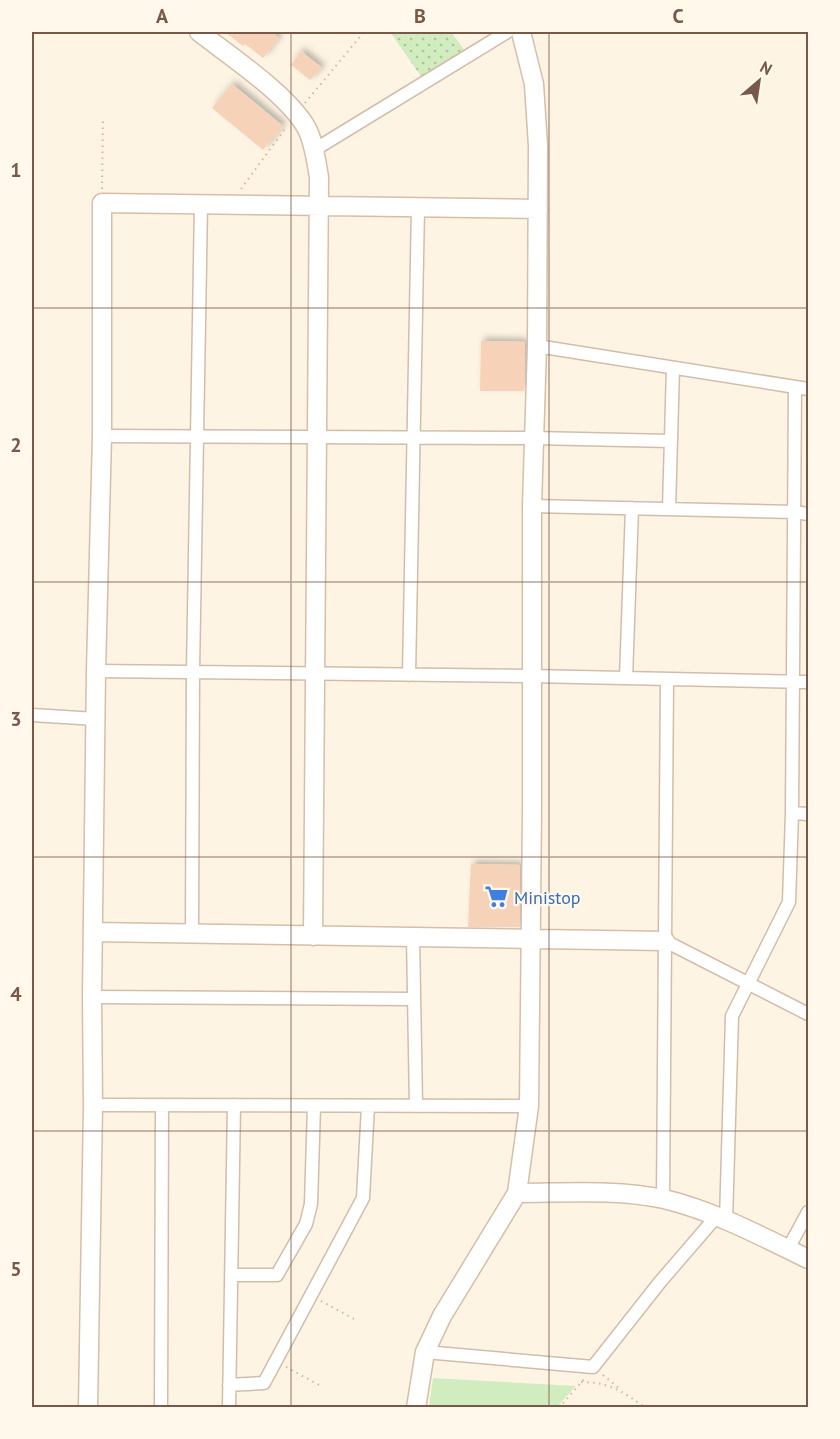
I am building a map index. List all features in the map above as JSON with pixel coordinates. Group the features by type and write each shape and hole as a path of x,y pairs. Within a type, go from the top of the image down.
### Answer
{"street":[{"path":"199,32 282,98 296,114 307,128 319,177 313,936"},
{"path":"314,150 507,32"},
{"path":"416,1407 425,1352 442,1316 517,1192 529,1106 532,506 537,346 538,146 534,84 521,32"},
{"path":"88,1407 96,671 102,436 102,203 538,209"},
{"path":"192,934 193,672 201,204"},
{"path":"409,675 418,207"},
{"path":"537,346 808,389"},
{"path":"669,509 673,368"},
{"path":"425,1352 593,1367 660,1282 721,1219 732,1016 789,902 792,813 795,388"},
{"path":"102,436 671,441"},
{"path":"532,506 808,514"},
{"path":"626,678 632,508"},
{"path":"96,671 808,682"},
{"path":"663,1199 668,679"},
{"path":"32,714 96,719"},
{"path":"792,813 808,814"},
{"path":"93,932 665,941 808,1014"},
{"path":"413,937 416,1106"},
{"path":"92,997 414,999"},
{"path":"93,1105 529,1106"},
{"path":"161,1407 162,1105"},
{"path":"229,1407 234,1105"},
{"path":"231,1275 277,1275 306,1224 311,1204 314,1106"},
{"path":"229,1385 264,1383 363,1198 368,1106"},
{"path":"517,1192 614,1193 663,1199 721,1219 808,1259"},
{"path":"788,1249 808,1212"}],"path":[{"path":"230,204 296,114 364,32"},
{"path":"102,203 103,117"},
{"path":"311,1295 354,1319"},
{"path":"276,1361 319,1385"},
{"path":"559,1407 593,1367 646,1407"},
{"path":"581,1382 600,1382 620,1389"}],"green space":[{"path":"390,32 451,32 468,55 425,82"},
{"path":"433,1378 576,1386 557,1407 429,1407"}],"building":[{"path":"225,32 272,32 279,38 263,58"},
{"path":"301,51 322,68 310,80 291,65"},
{"path":"232,84 283,126 263,150 212,108"},
{"path":"481,341 525,342 524,391 480,391"},
{"name":"Ministop","path":"471,864 520,865 520,927 468,927"}],"place":[{"name":"Ministop","path":"496,897"}]}
